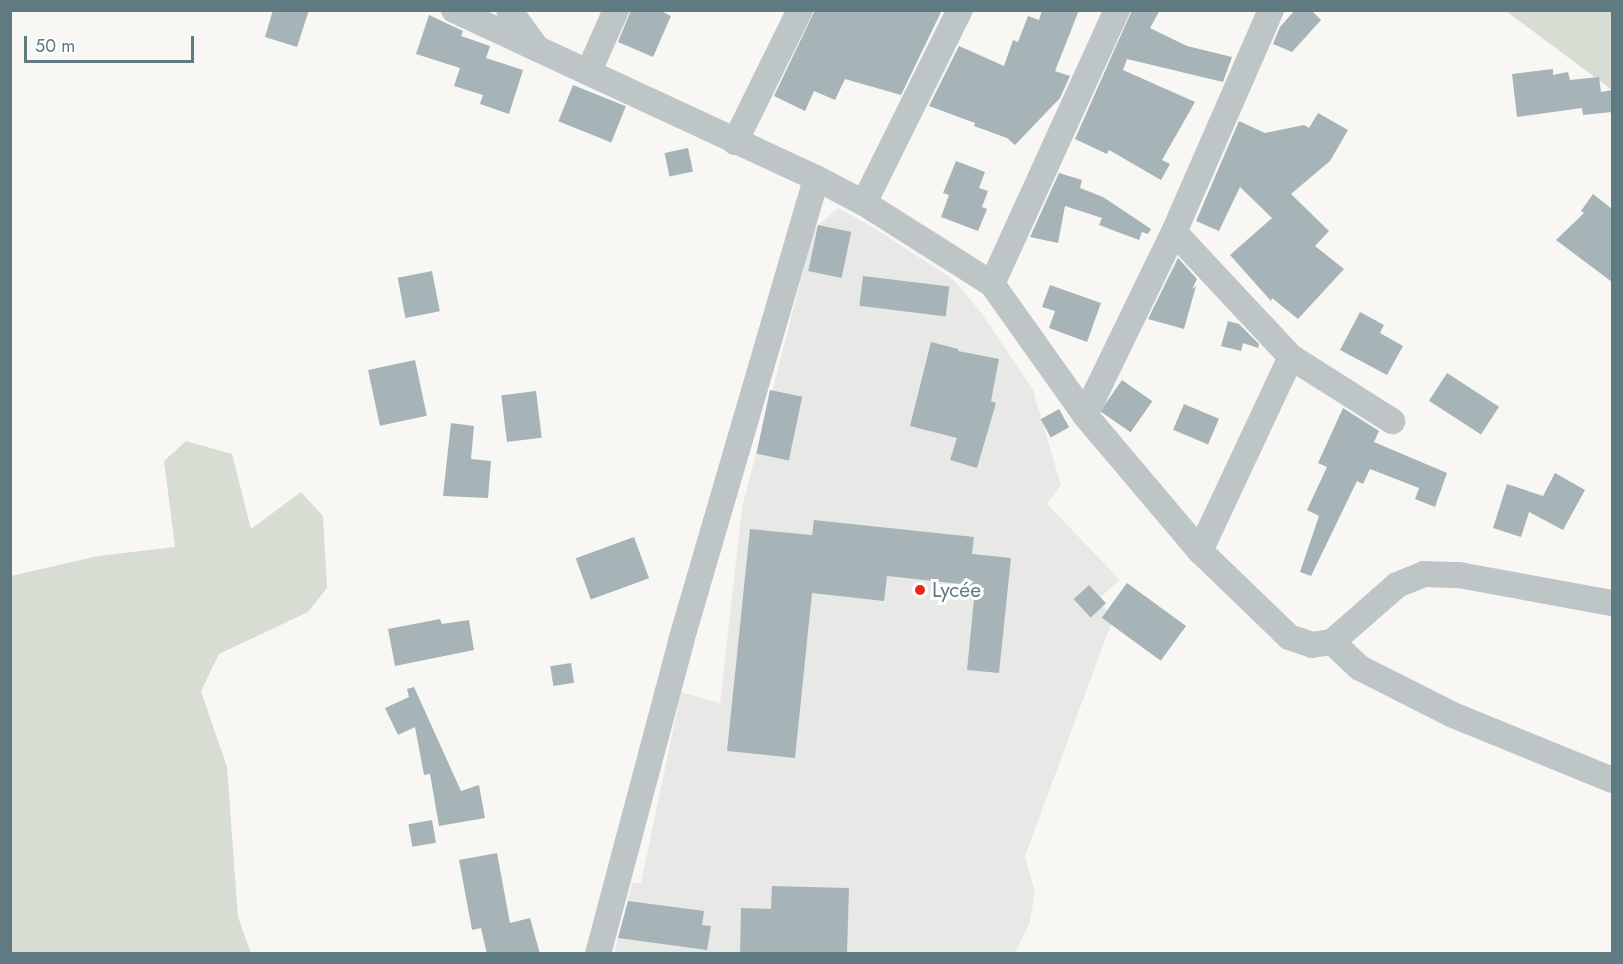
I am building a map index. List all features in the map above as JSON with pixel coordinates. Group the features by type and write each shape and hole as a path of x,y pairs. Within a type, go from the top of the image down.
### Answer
{"street":[{"path":"454,10 816,178 864,203 992,284 1085,415 1200,551 1289,637 1312,645 1332,642 1397,585 1424,574 1459,575 1612,603"},
{"path":"509,10 535,46"},
{"path":"589,71 616,10"},
{"path":"735,142 800,10"},
{"path":"864,203 960,10"},
{"path":"992,284 1116,10"},
{"path":"1085,415 1174,232 1271,10"},
{"path":"598,954 684,629 816,178"},
{"path":"1174,232 1291,357 1392,421"},
{"path":"1200,551 1291,357"},
{"path":"1332,642 1360,668 1453,715 1612,780"}],"shaded area":[{"path":"1506,11 1612,11 1612,90"},
{"name":"Lycée","path":"838,208 874,228 954,280 982,314 1033,390 1061,485 1047,504 1120,580 1096,601 1114,616 1025,856 1035,892 1030,922 1015,953 614,954 632,883 641,883 681,692 720,703 742,508 814,229"},
{"path":"186,441 232,454 251,529 301,492 323,516 327,588 308,612 219,654 201,691 227,767 238,917 251,953 11,953 11,576 98,556 175,547 164,461"}],"building":[{"path":"273,10 309,10 297,47 265,37"},
{"path":"631,10 659,10 671,16 653,57 618,42"},
{"path":"815,10 942,10 901,95 845,79 835,100 814,91 805,111 774,96"},
{"path":"1042,10 1079,10 1055,71 1070,76 1060,98 1015,145 1007,138 974,126 975,123 929,106 959,46 1004,66 1013,40 1018,42 1028,16 1039,20"},
{"path":"1132,10 1160,10 1150,28 1187,46 1232,57 1223,82 1127,59 1123,70 1195,102 1162,160 1170,164 1161,180 1109,150 1107,154 1075,139"},
{"path":"1295,10 1311,10 1321,20 1292,52 1273,44 1280,27"},
{"path":"429,15 463,31 461,36 490,46 486,58 523,70 509,114 480,104 483,95 454,86 460,68 416,54"},
{"path":"1553,69 1553,75 1568,72 1570,80 1599,77 1601,92 1612,90 1612,112 1583,115 1582,108 1517,117 1512,74"},
{"path":"573,85 626,106 611,143 558,121"},
{"path":"1318,113 1348,130 1330,161 1291,194 1329,231 1315,246 1344,269 1298,319 1272,298 1271,301 1230,255 1272,218 1240,187 1219,231 1196,221 1239,121 1265,133 1304,125 1309,128"},
{"path":"688,148 693,171 670,176 665,153"},
{"path":"956,161 985,172 979,188 988,191 982,207 987,209 978,231 941,217 949,195 943,193"},
{"path":"1059,173 1082,180 1080,188 1103,197 1151,229 1148,234 1142,232 1139,240 1099,225 1102,218 1065,206 1058,243 1030,237"},
{"path":"1593,194 1612,209 1612,282 1556,240 1584,213 1581,211"},
{"path":"818,225 851,232 841,278 808,271"},
{"path":"1178,258 1197,279 1192,289 1196,286 1184,329 1148,319"},
{"path":"432,271 440,311 405,318 398,278"},
{"path":"863,276 949,287 946,316 859,306"},
{"path":"1050,285 1101,303 1087,342 1049,328 1055,311 1042,307"},
{"path":"1360,312 1384,325 1380,333 1403,346 1387,375 1340,350"},
{"path":"1228,321 1239,324 1259,344 1258,348 1243,343 1241,351 1221,346"},
{"path":"931,342 958,349 958,351 999,359 991,401 996,403 977,468 950,460 957,438 910,426"},
{"path":"415,360 427,416 380,426 368,370"},
{"path":"1447,373 1499,407 1481,434 1429,401"},
{"path":"1122,380 1152,401 1131,432 1100,411"},
{"path":"770,390 802,397 789,460 756,454"},
{"path":"536,391 542,438 507,442 501,395"},
{"path":"1184,404 1219,419 1208,445 1173,430"},
{"path":"1343,408 1379,431 1374,442 1447,473 1435,507 1415,499 1419,488 1370,469 1363,484 1357,481 1311,576 1300,572 1319,516 1307,510 1327,467 1318,463"},
{"path":"1059,409 1069,427 1051,438 1041,419"},
{"path":"451,423 474,426 471,459 491,461 488,498 443,496"},
{"path":"1555,473 1585,490 1563,530 1529,512 1521,537 1493,528 1507,484 1543,496"},
{"path":"814,520 974,537 972,554 1011,558 999,673 967,670 974,599 959,598 961,584 887,576 884,601 812,593 795,758 727,751 750,529 812,535"},
{"path":"634,537 649,578 591,600 576,558"},
{"path":"1127,583 1186,626 1161,661 1102,618"},
{"path":"1089,585 1106,603 1091,618 1074,599"},
{"path":"440,619 442,624 469,620 474,650 395,666 388,629"},
{"path":"571,663 574,683 553,686 550,666"},
{"path":"414,687 461,791 479,785 485,818 439,826 430,774 424,775 415,727 398,735 385,708 409,697 407,689"},
{"path":"432,820 436,843 412,847 408,824"},
{"path":"497,853 510,923 530,918 540,954 487,954 481,928 472,930 459,860"},
{"path":"772,886 849,888 847,954 740,954 741,908 771,909"},
{"path":"628,901 704,911 702,925 711,926 707,950 618,938"}],"place":[{"name":"Lycée","path":"920,590"}]}
